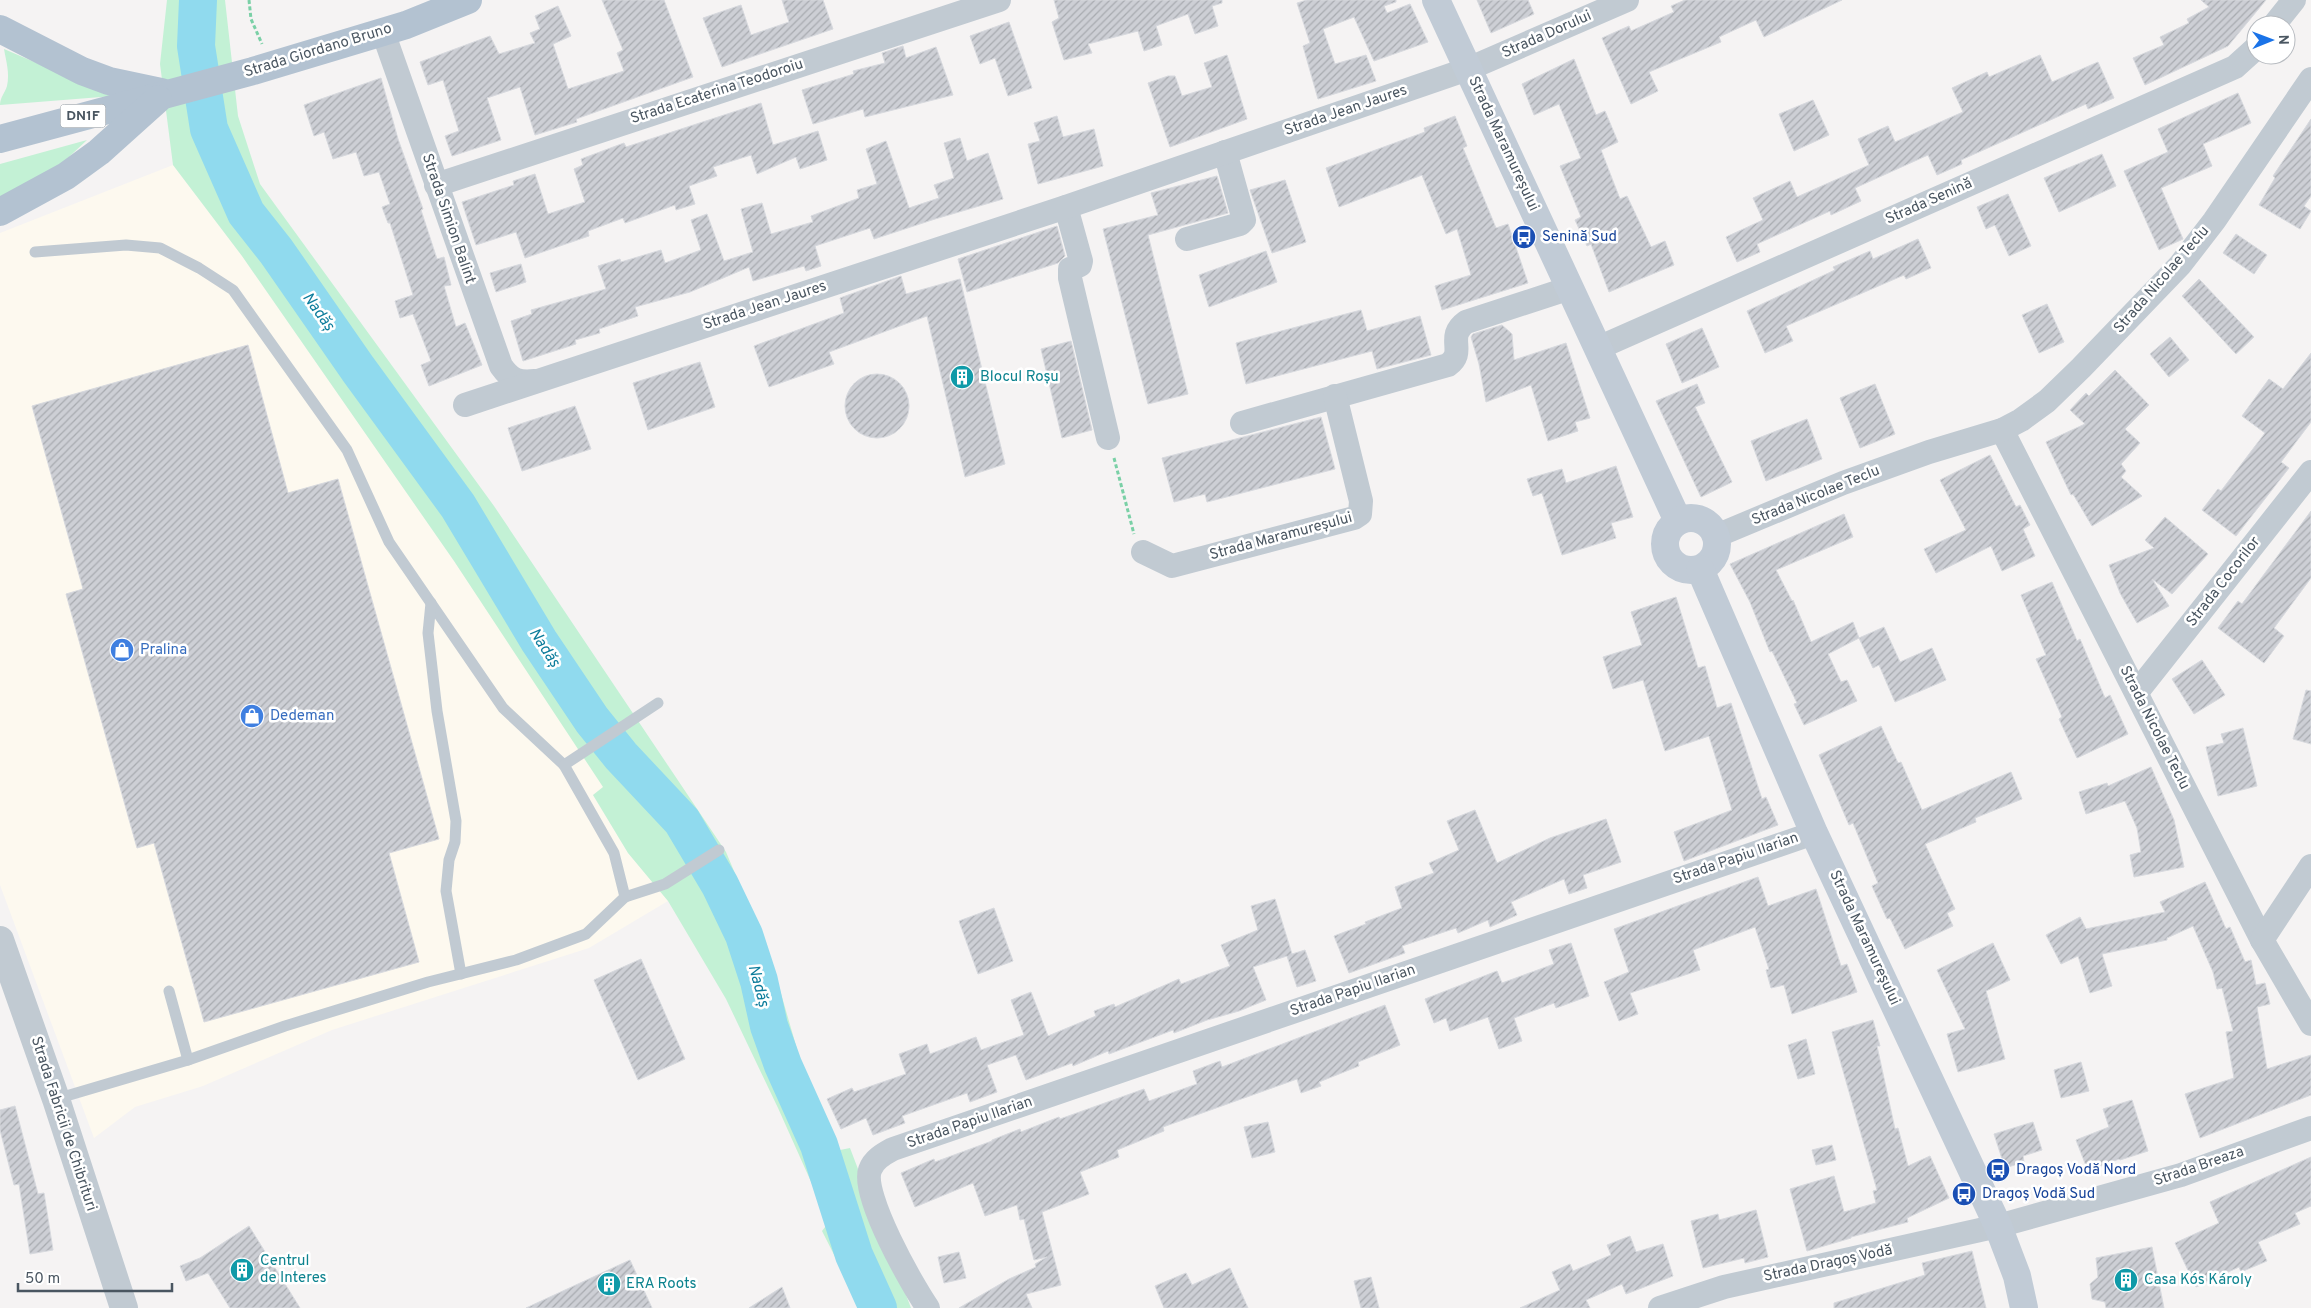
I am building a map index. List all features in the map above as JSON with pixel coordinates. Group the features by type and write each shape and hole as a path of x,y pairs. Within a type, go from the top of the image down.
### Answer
{"main road":[{"name":"Strada Giordano Bruno","path":"165,93 262,68 383,32 468,0"},
{"name":"Strada Maramureșului","path":"1436,0 1678,521"},
{"path":"0,29 82,71 109,81 165,93"},
{"path":"0,212 66,176 99,152 165,93"},
{"name":"DN1F","path":"0,139 165,93"},
{"path":"1695,518 1704,521 1710,526 1716,536 1717,551 1713,559 1700,569 1682,569 1675,565 1666,552 1666,534 1678,521 1695,518"},
{"name":"Strada Maramureșului","path":"1700,569 1814,833 1998,1226 2016,1276 2024,1308"}],"street":[{"name":"Strada Ecaterina Teodoroiu","path":"436,185 999,0"},
{"name":"Strada Dorului","path":"1468,69 1627,0"},
{"path":"2282,15 2294,0"},
{"name":"Strada Simion Balint","path":"383,32 501,366 509,378 521,382 535,381"},
{"name":"Strada Senină","path":"1598,348 2235,67 2246,57"},
{"name":"Strada Jean Jaures","path":"465,405 1066,208 1468,69"},
{"name":"Strada Nicolae Teclu","path":"1716,536 1843,483 1929,452 2002,430 2021,420 2047,401 2174,272 2214,221 2311,79"},
{"path":"1186,239 1240,224 1244,220 1225,152"},
{"path":"1066,208 1081,261 1080,264 1070,269 1070,278 1108,438"},
{"path":"1242,422 1448,365 1454,361 1457,354 1455,334 1458,327 1466,322 1570,288"},
{"name":"Strada Maramureșului","path":"1143,552 1172,566 1354,518 1360,514 1361,502 1335,396"},
{"name":"Strada Nicolae Teclu","path":"2002,430 2262,940 2311,1024"},
{"name":"Strada Cocorilor","path":"2137,692 2311,472"},
{"name":"Strada Papiu Ilarian","path":"928,1308 901,1265 869,1189 870,1170 879,1157 893,1150 1814,833"},
{"path":"2262,940 2311,866"},
{"name":"Strada Fabricii de Chibrituri","path":"0,940 56,1099 124,1308"},
{"name":"Strada Breaza","path":"1998,1226 2181,1175 2311,1128"},
{"name":"Strada Dragoș Vodă","path":"1660,1308 1724,1287 1998,1226"}],"lane":[{"path":"35,252 126,244 160,248 199,268 233,290 347,450 389,542 503,708 564,764 614,853 625,897"},
{"path":"431,603 428,632 429,642 437,711 456,821 455,842 449,860 446,891 461,974"},
{"path":"564,764 658,703"},
{"path":"56,1099 188,1060 286,1026 461,974 516,960 586,934 625,897 665,884 719,850"},
{"path":"169,991 188,1060"}],"path":[{"path":"249,0 262,68"},
{"path":"1108,438 1135,534 1143,552"}],"shaded area":[{"path":"173,165 242,256 454,561 604,787 593,795 628,853 668,901 589,948 332,1030 203,1086 135,1107 94,1138 0,885 0,233"}],"green space":[{"path":"167,0 225,0 238,116 260,184 494,506 726,852 771,959 808,1087 835,1151 850,1148 911,1308 861,1308 822,1231 829,1222 778,1108 726,999 668,901 628,853 593,795 603,787 454,561 242,256 173,165 160,64"},
{"path":"4,49 114,96 0,105 8,81"},
{"path":"87,140 52,173 0,197 0,164"}],"building":[{"path":"602,0 664,0 693,77 576,119 577,122 535,135 520,87 487,98 501,140 452,156 445,136 459,131 443,80 428,85 420,62 490,36 499,54 535,43 530,33 540,29 535,16 558,6 571,36 553,44 568,89 624,71 617,53 623,50"},
{"path":"782,0 823,0 833,29 722,67 703,18 741,5 751,35 789,22"},
{"path":"1054,0 1222,0 1222,3 1212,6 1218,26 1195,34 1188,14 1156,26 1162,45 1144,51 1138,31 1088,44 1092,53 1064,60 1052,22 1059,18"},
{"path":"1307,0 1396,0 1396,2 1384,6 1387,13 1410,4 1428,42 1374,61 1354,17 1323,29 1335,64 1366,55 1376,81 1318,99 1303,46 1310,43 1297,3"},
{"path":"1477,0 1528,0 1534,14 1491,33"},
{"path":"1685,0 1842,0 1764,37 1756,20 1719,37 1721,42 1649,72 1658,91 1631,104 1602,38 1629,26 1631,31 1674,12 1671,6"},
{"path":"2201,0 2266,0 2254,15 2246,15 2246,24 2228,46 2145,85 2133,58 2164,45 2160,37 2189,23 2187,19 2209,7"},
{"path":"1009,22 1032,88 1008,96 995,58 980,64 970,36"},
{"path":"903,46 906,58 936,47 953,95 865,117 863,109 813,124 802,90 854,74 853,71 885,63 882,53"},
{"path":"1227,55 1247,119 1170,147 1148,83 1168,76 1175,76 1182,96 1212,87 1204,63"},
{"path":"2040,55 2052,82 2098,62 2114,98 2088,109 2086,104 1961,160 1962,164 1937,175 1928,155 1855,188 1861,201 1831,215 1830,211 1757,244 1760,252 1737,262 1726,237 1763,220 1753,198 1790,181 1797,197 1869,165 1858,139 1888,126 1895,142 1963,112 1952,88 1987,72 1989,77"},
{"path":"1574,59 1596,115 1605,111 1618,142 1601,150 1620,199 1627,196 1651,247 1665,241 1674,265 1609,292 1591,244 1587,246 1575,220 1581,217 1560,166 1581,158 1559,104 1534,115 1522,84"},
{"path":"381,78 398,139 423,209 421,210 437,259 444,257 451,285 444,286 456,327 465,323 482,365 429,386 421,365 431,361 413,314 400,318 395,301 413,295 390,223 388,223 382,207 390,204 379,172 364,176 356,152 333,159 324,132 314,136 304,105"},
{"path":"2238,93 2251,123 2203,144 2212,166 2161,188 2183,239 2159,250 2124,171 2168,152 2158,129"},
{"path":"1813,100 1829,135 1794,151 1779,114"},
{"path":"761,103 773,145 818,131 827,160 800,169 796,157 757,174 751,155 713,167 717,176 689,186 695,204 676,210 675,205 625,223 623,218 588,231 589,236 525,258 516,232 476,245 462,202 514,185 513,181 535,174 548,214 585,202 574,169 583,165 581,159 624,143 626,147"},
{"path":"1057,116 1063,137 1094,129 1103,166 1038,184 1028,144 1040,141 1034,123"},
{"path":"1455,116 1467,146 1463,148 1496,228 1508,224 1528,283 1442,310 1435,286 1471,275 1457,229 1446,234 1422,175 1339,207 1326,168 1425,132 1424,128"},
{"path":"2311,119 2311,196 2304,206 2311,211 2300,229 2259,205 2275,178 2273,176"},
{"path":"960,138 967,161 988,153 1003,199 874,239 870,228 815,246 821,266 806,271 804,266 753,281 749,267 690,292 635,307 638,316 599,329 600,333 575,340 576,344 523,361 511,321 532,314 531,310 606,289 598,266 620,259 621,262 661,250 665,263 701,250 691,220 707,214 724,261 753,252 741,209 762,203 771,234 813,222 811,216 859,198 857,190 877,184 866,149 886,141 909,208 939,198 934,185 954,178 944,143"},
{"path":"2102,154 2116,186 2059,212 2044,178"},
{"path":"1217,176 1228,213 1148,235 1188,394 1148,404 1103,229 1158,215 1151,193"},
{"path":"1285,180 1306,242 1272,253 1250,190"},
{"path":"2008,194 2031,246 2009,256 1995,225 1986,229 1977,207"},
{"path":"1057,226 1065,256 1058,263 967,292 958,259"},
{"path":"2236,234 2267,255 2254,274 2223,253"},
{"path":"1918,239 1931,268 1906,279 1904,275 1786,326 1793,341 1765,353 1747,311 1835,270 1833,267 1870,251 1873,259"},
{"path":"1266,251 1277,282 1209,307 1199,275"},
{"path":"521,264 526,282 496,292 490,273"},
{"path":"901,276 906,294 960,279 1005,464 965,477 927,316 829,352 834,364 769,387 754,346 844,313 840,298"},
{"path":"2199,279 2254,337 2236,354 2182,296"},
{"path":"2047,304 2064,342 2039,353 2022,315"},
{"path":"1361,310 1367,331 1420,316 1431,355 1377,369 1372,351 1246,384 1236,343"},
{"path":"1502,325 1512,334 1514,360 1566,343 1590,418 1575,422 1578,431 1548,441 1531,385 1486,402 1479,364 1471,337 1473,334"},
{"path":"1702,328 1719,367 1682,383 1666,344"},
{"path":"2170,337 2189,360 2169,377 2150,354"},
{"path":"1071,341 1092,430 1062,438 1041,349"},
{"name":"Dedeman","path":"248,345 288,493 338,479 439,839 389,853 419,962 204,1022 154,843 137,848 66,594 83,589 32,406"},
{"path":"2311,353 2311,422 2281,462 2289,468 2236,536 2202,510 2218,489 2221,491 2265,433 2242,416 2269,379 2283,389"},
{"path":"700,362 715,407 648,430 633,383"},
{"path":"2115,370 2149,405 2125,429 2140,443 2121,464 2126,471 2121,477 2142,496 2092,526 2073,494 2071,495 2046,442 2085,424 2070,410 2086,393 2089,396"},
{"path":"877,374 895,380 903,388 909,406 903,424 895,432 877,438 859,432 851,424 845,406 851,388 859,380"},
{"path":"1697,384 1705,403 1695,407 1732,482 1701,497 1656,401"},
{"path":"1875,384 1895,434 1860,448 1840,398"},
{"path":"575,406 591,449 522,471 508,428"},
{"path":"1321,417 1335,469 1207,502 1205,494 1174,502 1162,458"},
{"path":"1807,419 1822,459 1766,481 1751,441"},
{"path":"1990,455 2016,507 2020,505 2030,525 2023,529 2035,556 2002,571 1991,546 1936,573 1924,549 1966,530 1940,480"},
{"path":"1616,466 1633,517 1611,523 1616,538 1562,555 1542,493 1533,496 1527,479 1562,469 1566,483"},
{"path":"2311,511 2311,578 2274,628 2284,636 2264,663 2218,628 2238,601 2242,604"},
{"path":"1844,514 1853,537 1776,570 1793,600 1811,642 1853,622 1859,638 1828,654 1841,682 1847,680 1857,701 1804,725 1794,704 1797,703 1772,651 1770,652 1750,602 1730,564"},
{"path":"2165,517 2208,554 2172,594 2152,579 2169,606 2137,623 2120,593 2109,565 2154,548 2145,540"},
{"path":"2052,582 2077,641 2080,639 2105,698 2110,695 2128,734 2077,758 2059,719 2062,717 2036,659 2046,655 2021,595"},
{"path":"1676,597 1698,668 1705,666 1717,708 1731,703 1762,799 1766,797 1778,825 1684,861 1674,832 1732,810 1709,736 1665,751 1643,680 1613,689 1603,657 1642,645 1631,612"},
{"path":"1884,627 1900,662 1932,648 1946,680 1895,702 1879,665 1873,668 1859,638"},
{"path":"2202,660 2225,695 2194,714 2172,679"},
{"path":"2306,690 2311,691 2311,744 2293,739"},
{"path":"1881,726 1898,763 1901,762 1922,810 2011,772 2022,799 1975,818 1976,822 1925,844 1955,909 1947,913 1953,926 1905,949 1890,918 1887,919 1872,886 1878,883 1853,823 1849,825 1819,755"},
{"path":"2243,728 2257,786 2218,796 2206,747 2224,743 2221,734"},
{"path":"2151,767 2174,820 2184,867 2134,877 2130,855 2141,852 2137,828 2125,801 2086,814 2079,792 2107,783 2108,786"},
{"path":"1475,810 1497,863 1550,838 1606,819 1621,862 1583,875 1587,888 1569,894 1564,879 1511,902 1517,915 1490,927 1488,920 1458,933 1456,928 1402,946 1405,953 1349,973 1334,936 1402,908 1395,887 1434,873 1429,863 1459,850 1447,821"},
{"path":"1758,877 1768,906 1816,889 1841,966 1847,964 1857,992 1792,1014 1784,985 1771,988 1766,970 1769,969 1755,927 1693,950 1700,970 1630,993 1638,1014 1619,1021 1604,982 1629,972 1614,929"},
{"path":"2205,882 2226,929 2230,927 2245,962 2251,960 2256,985 2265,983 2270,1004 2257,1007 2267,1069 2311,1055 2311,1095 2200,1138 2185,1094 2234,1078 2226,1032 2233,1031 2222,988 2217,989 2213,972 2193,926 2167,938 2167,940 2102,954 2112,986 2090,993 2078,956 2061,964 2046,935 2080,917 2086,929 2165,912 2160,902"},
{"path":"1275,899 1292,954 1305,950 1316,981 1297,987 1287,956 1253,967 1266,1000 1239,1011 1207,1020 1174,1033 1173,1030 1109,1054 1108,1051 1073,1066 1072,1063 1026,1080 1016,1055 987,1065 997,1092 970,1102 967,1093 902,1116 905,1123 873,1135 866,1118 841,1129 827,1099 852,1088 854,1092 906,1074 899,1054 927,1044 930,1054 976,1037 981,1050 1024,1035 1011,1000 1031,992 1048,1036 1096,1016 1094,1011 1114,1004 1115,1007 1179,979 1181,984 1230,966 1221,945 1258,930 1251,906"},
{"path":"994,908 1013,961 978,974 959,921"},
{"path":"1571,943 1589,996 1556,1008 1554,1003 1514,1018 1522,1041 1499,1049 1488,1017 1450,1031 1446,1018 1434,1023 1425,999 1497,971 1502,983 1554,964 1549,950"},
{"path":"1993,943 2010,980 1986,991 2005,1059 1958,1072 1947,1034 1965,1029 1937,970"},
{"path":"641,959 685,1059 638,1080 594,980"},
{"path":"1385,1005 1400,1045 1358,1062 1359,1066 1319,1082 1321,1086 1301,1093 1297,1079 1163,1127 1164,1131 1117,1150 1119,1157 1080,1172 1089,1194 1042,1212 1061,1285 1026,1294 1032,1308 959,1308 1009,1279 1036,1267 1035,1264 1047,1257 1034,1260 1024,1219 1020,1220 1017,1205 985,1216 973,1183 915,1207 901,1173 934,1159 935,1162 1020,1129 1021,1132 1059,1117 1060,1119 1144,1089 1149,1101 1197,1084 1193,1071 1220,1061 1222,1067"},
{"path":"1873,1020 1880,1046 1877,1046 1895,1129 1898,1128 1908,1166 1930,1156 1949,1198 1907,1218 1908,1222 1807,1251 1790,1189 1834,1176 1844,1212 1876,1203 1873,1191 1877,1190 1832,1032"},
{"path":"1806,1039 1815,1074 1798,1079 1788,1045"},
{"path":"2081,1062 2089,1091 2061,1098 2054,1070"},
{"path":"2132,1100 2148,1151 2119,1159 2088,1171 2076,1140 2109,1127 2103,1109"},
{"path":"15,1106 38,1194 44,1193 53,1250 30,1254 19,1184 14,1185 0,1130 0,1110"},
{"path":"1268,1122 1275,1152 1252,1158 1244,1127"},
{"path":"2033,1122 2042,1150 2023,1156 2024,1162 2005,1168 1994,1134"},
{"path":"1832,1145 1836,1160 1816,1165 1812,1150"},
{"path":"2311,1157 2311,1206 2295,1213 2300,1224 2258,1242 2267,1261 2241,1272 2239,1267 2196,1287 2175,1243 2219,1223 2210,1202"},
{"path":"1756,1210 1768,1257 1745,1263 1744,1258 1703,1268 1691,1221 1718,1214 1719,1220"},
{"name":"Centrul de Interes","path":"249,1226 300,1308 230,1308 208,1273 186,1281 180,1266 200,1258"},
{"path":"1630,1236 1636,1252 1663,1244 1673,1276 1626,1294 1622,1284 1586,1300 1590,1308 1520,1308 1560,1290 1552,1272 1570,1264 1573,1271 1611,1255 1607,1245"},
{"name":"Casa Kós Károly","path":"2152,1247 2164,1308 2106,1308 2105,1302 2092,1299 2090,1284 2098,1277 2096,1258"},
{"path":"1972,1251 1986,1308 1834,1308 1834,1303 1925,1275 1922,1263"},
{"path":"959,1252 966,1278 944,1283 938,1257"},
{"name":"ERA Roots","path":"630,1260 652,1308 526,1308"},
{"path":"1230,1268 1248,1308 1164,1308 1155,1286 1186,1273 1192,1285"},
{"path":"1371,1277 1379,1308 1361,1308 1354,1281"},
{"path":"782,1287 790,1308 749,1308"}],"waterway":[{"name":"Nadăș","path":"198,0 196,46 209,129 246,213 276,251 358,369 458,506 539,641 592,720 621,756 682,821 720,885 744,935 759,981 769,1026 783,1065 819,1145 854,1255 878,1308"}],"place":[{"name":"Senină Sud","path":"1524,237"},
{"name":"Blocul Roșu","path":"962,377"},
{"name":"Pralina","path":"122,650"},
{"name":"Dedeman","path":"252,716"},
{"name":"Dragoș Vodă Nord","path":"1998,1170"},
{"name":"Dragoș Vodă Sud","path":"1964,1194"},
{"name":"Centrul de Interes","path":"242,1270"},
{"name":"Casa Kós Károly","path":"2126,1280"},
{"name":"ERA Roots","path":"609,1284"}]}
